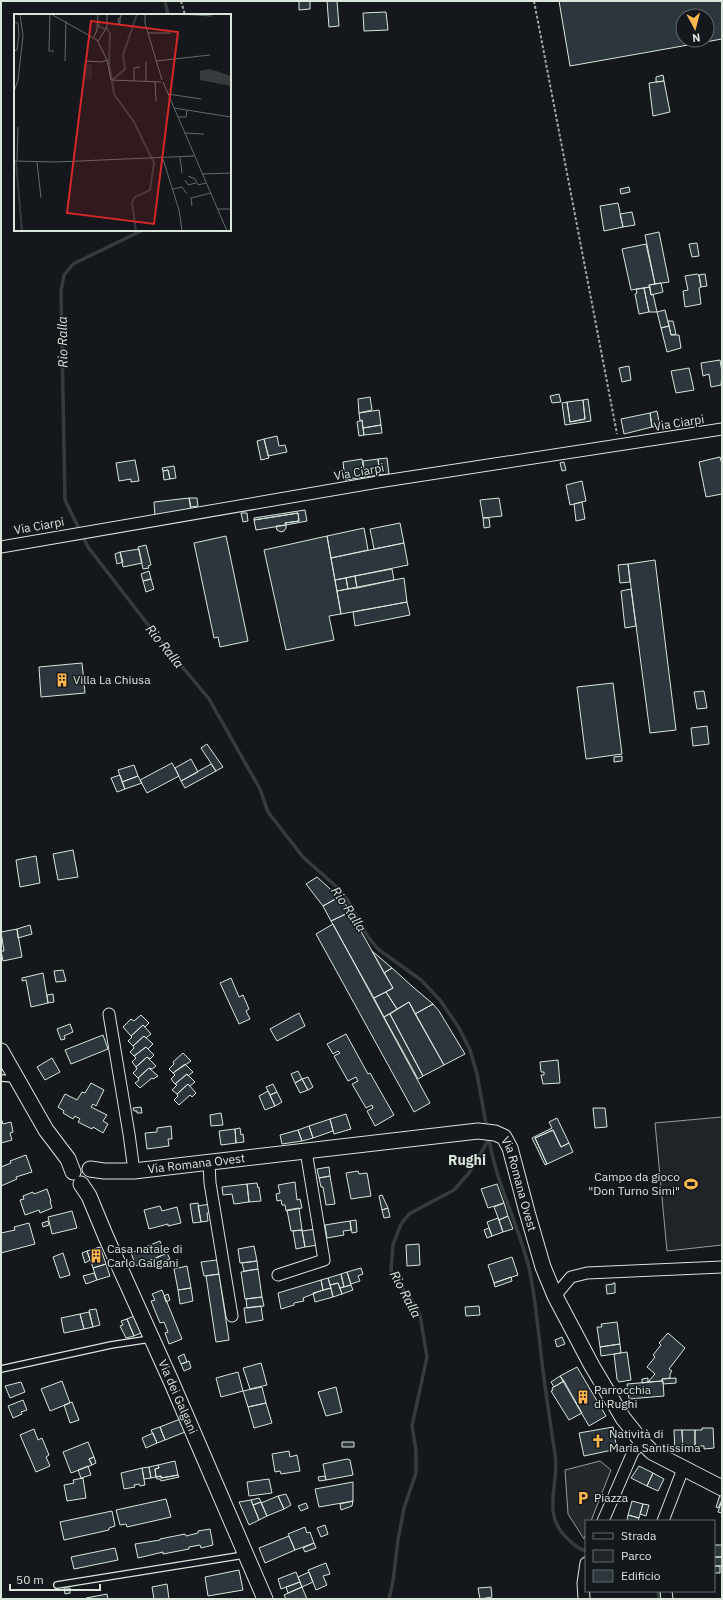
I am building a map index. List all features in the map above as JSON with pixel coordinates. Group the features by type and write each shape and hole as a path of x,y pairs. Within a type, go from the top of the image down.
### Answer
{"street":[{"name":"Via Ciarpi","path":"1,546 378,482 722,429"},
{"path":"109,1014 134,1171"},
{"path":"1,1051 46,1130 85,1175"},
{"name":"Via Romana Ovest","path":"85,1175 134,1171 478,1131 495,1133 504,1137 510,1148 541,1260 555,1296 592,1366 623,1418 652,1452 722,1488"},
{"path":"278,1275 324,1260 306,1151"},
{"path":"208,1162 210,1183 232,1316"},
{"name":"Via dei Galgani","path":"85,1175 106,1237 265,1599"},
{"path":"555,1296 571,1277 587,1274 722,1267"},
{"path":"603,1520 633,1452 642,1442"},
{"path":"664,1520 683,1468"},
{"path":"584,1599 585,1570"}],"lane":[{"path":"1,1078 17,1079"},
{"path":"1,1369 111,1345 152,1339"},
{"path":"57,1585 246,1554"}],"path":[{"path":"181,1 185,14"},
{"path":"534,1 620,445"}],"green space":[{"name":"Campo da gioco \"Don Turno Simi\"","path":"722,1117 722,1245 667,1251 655,1123"}],"shaded area":[{"name":"Piazza","path":"600,1461 611,1470 591,1520 585,1520 584,1539 568,1514 565,1470"}],"building":[{"path":"299,1 310,1 310,9 299,10"},
{"path":"327,1 337,1 339,26 329,27"},
{"path":"559,1 722,1 722,39 715,40 715,8 675,8 675,47 570,66"},
{"path":"386,12 388,30 364,31 363,13"},
{"path":"663,75 664,81 656,82 656,77"},
{"path":"664,81 670,112 653,116 649,83"},
{"path":"629,187 630,192 621,194 620,189"},
{"path":"618,203 623,227 604,231 600,206"},
{"path":"632,212 635,225 623,227 620,214"},
{"path":"659,232 669,282 655,284 645,235"},
{"path":"697,243 699,256 692,257 689,244"},
{"path":"646,244 655,284 649,285 650,287 631,290 622,249"},
{"path":"705,274 707,286 701,287 699,275"},
{"path":"699,275 701,287 699,288 701,304 685,307 683,291 688,290 685,276"},
{"path":"661,283 663,292 651,295 649,285"},
{"path":"650,287 657,312 649,312 644,288"},
{"path":"644,288 649,312 639,314 635,294 637,293 636,289"},
{"path":"665,310 669,326 661,328 657,312"},
{"path":"668,321 673,321 676,334 671,335"},
{"path":"669,326 671,335 679,335 681,348 667,352 661,328"},
{"path":"720,360 722,372 721,385 711,387 709,374 703,376 701,363"},
{"path":"629,366 631,380 622,382 619,368"},
{"path":"689,368 694,390 676,393 671,371"},
{"path":"559,394 561,402 552,403 550,396"},
{"path":"370,397 372,410 359,413 358,399"},
{"path":"588,399 591,421 565,425 562,403 567,402 570,422 585,419 583,400"},
{"path":"583,400 585,419 570,422 567,402"},
{"path":"379,410 381,425 363,428 359,413"},
{"path":"657,411 660,426 652,427 650,413"},
{"path":"650,413 652,427 624,434 621,419"},
{"path":"362,420 364,435 359,436 357,422"},
{"path":"381,425 382,433 364,435 363,428"},
{"path":"277,436 279,446 285,445 287,452 268,456 264,439"},
{"path":"264,439 269,458 261,460 257,441"},
{"path":"720,457 722,464 722,494 706,497 699,462"},
{"path":"387,458 389,474 380,475 378,459"},
{"path":"362,459 365,477 345,480 343,462"},
{"path":"378,459 380,475 365,477 363,461"},
{"path":"135,460 139,481 131,482 131,479 119,481 116,463"},
{"path":"564,462 566,470 562,471 560,463"},
{"path":"174,466 176,478 170,479 168,470 163,471 162,468"},
{"path":"168,470 170,479 164,480 163,471"},
{"path":"582,481 586,501 570,505 566,485"},
{"path":"189,498 191,511 155,516 154,502"},
{"path":"189,498 197,498 198,506 191,507"},
{"path":"499,498 502,516 483,518 480,500"},
{"path":"582,502 585,519 576,521 574,504"},
{"path":"305,510 307,521 286,525 285,523 299,521 298,513 254,520 254,518"},
{"path":"241,513 247,513 248,521 243,522"},
{"path":"298,513 299,521 285,523 286,525 256,530 254,520"},
{"path":"483,518 489,518 490,527 484,528"},
{"path":"400,523 404,543 374,549 370,529"},
{"path":"286,525 284,531 281,532 277,530 276,526"},
{"path":"364,528 368,550 331,558 327,536"},
{"path":"226,536 248,641 220,647 218,637 214,638 194,543"},
{"path":"327,536 341,614 329,616 334,640 286,650 264,550"},
{"path":"404,543 408,565 335,580 331,558"},
{"path":"146,545 151,565 148,566 149,568 143,569 138,547"},
{"path":"139,549 142,563 123,567 120,552"},
{"path":"120,552 123,562 117,564 115,554"},
{"path":"655,560 676,730 650,733 628,564"},
{"path":"628,564 630,582 620,583 618,565"},
{"path":"392,569 394,580 357,588 355,576"},
{"path":"149,571 151,579 143,581 141,574"},
{"path":"355,576 357,588 348,589 346,578"},
{"path":"346,578 348,589 337,591 335,580"},
{"path":"404,578 407,602 341,614 337,591"},
{"path":"151,579 154,589 146,592 143,581"},
{"path":"631,589 636,626 625,628 621,591"},
{"path":"407,602 410,615 355,626 353,612"},
{"name":"Villa La Chiusa","path":"82,663 85,693 41,697 39,667"},
{"path":"613,683 622,754 586,759 577,687"},
{"path":"704,691 707,708 697,709 694,692"},
{"path":"707,726 709,744 693,746 691,728"},
{"path":"207,744 223,767 216,771 201,748"},
{"path":"622,756 622,761 614,762 614,757"},
{"path":"191,759 198,772 181,781 175,768"},
{"path":"172,763 179,776 147,793 140,780"},
{"path":"211,764 216,771 185,788 181,781"},
{"path":"134,765 138,776 122,782 118,770"},
{"path":"120,775 125,789 117,792 111,778"},
{"path":"138,776 142,783 125,789 122,782"},
{"path":"73,850 78,877 58,880 53,854"},
{"path":"36,856 40,883 20,887 16,860"},
{"path":"317,877 339,897 323,906 306,884"},
{"path":"341,896 350,912 331,921 323,906"},
{"path":"350,912 393,988 374,998 331,921"},
{"path":"333,924 430,1103 414,1112 316,934"},
{"path":"30,925 32,934 18,938 17,929"},
{"path":"17,929 22,957 3,961 1,951 4,951 1,932"},
{"path":"372,951 392,968 384,973"},
{"path":"392,968 433,1004 415,1014 409,1002 397,1009 386,992 393,988 384,973"},
{"path":"63,970 66,981 56,982 54,971"},
{"path":"43,973 48,1003 31,1007 26,980 22,981 22,978"},
{"path":"231,978 239,997 243,995 249,1009 246,1011 250,1019 239,1024 220,983"},
{"path":"386,992 397,1009 384,1017 374,998"},
{"path":"53,994 54,1002 48,1003 47,995"},
{"path":"409,1002 444,1065 423,1076 390,1014"},
{"path":"433,1004 439,1011 465,1054 444,1065 415,1014"},
{"path":"299,1013 305,1026 277,1041 270,1029"},
{"path":"390,1014 423,1076 418,1079 384,1017"},
{"path":"141,1015 149,1023 145,1027 143,1025 131,1036 123,1027 131,1019 134,1021"},
{"path":"70,1024 73,1032 64,1036 65,1039 61,1040 57,1029"},
{"path":"143,1025 151,1034 146,1038 144,1036 133,1046 128,1041 132,1037 131,1036"},
{"path":"346,1034 368,1074 370,1073 394,1115 375,1126 367,1111 373,1108 372,1105 366,1108 352,1084 358,1081 356,1077 348,1081 334,1056 340,1053 338,1051 333,1054 327,1044"},
{"path":"103,1035 108,1049 71,1064 65,1050"},
{"path":"144,1036 153,1044 148,1049 146,1047 134,1056 130,1052 134,1048 133,1046"},
{"path":"146,1047 154,1055 150,1059 147,1057 136,1067 132,1062 136,1058 134,1056"},
{"path":"183,1053 191,1061 173,1073 169,1069 174,1064 173,1062"},
{"path":"147,1057 156,1066 152,1069 149,1068 138,1078 133,1073 137,1069 136,1067"},
{"path":"52,1058 60,1072 45,1080 37,1067"},
{"path":"558,1060 560,1083 543,1084 541,1075 544,1075 544,1072 541,1072 540,1062"},
{"path":"185,1064 193,1072 188,1076 187,1074 175,1084 171,1079 175,1075 173,1073"},
{"path":"149,1068 158,1076 153,1079 152,1078 140,1088 135,1083 139,1080 138,1078"},
{"path":"298,1071 302,1079 295,1083 291,1074"},
{"path":"187,1074 195,1082 190,1086 188,1084 177,1094 172,1090 177,1085 175,1084"},
{"path":"308,1077 313,1087 308,1090 302,1079"},
{"path":"302,1079 308,1090 300,1093 295,1083"},
{"path":"91,1083 104,1090 96,1106 93,1104 91,1107 107,1115 103,1121 108,1124 103,1133 93,1127 92,1129 78,1122 80,1119 75,1116 73,1119 63,1113 64,1111 58,1107 65,1094 77,1100 82,1092 85,1093"},
{"path":"188,1084 196,1093 192,1097 190,1095 179,1105 174,1100 178,1096 177,1094"},
{"path":"273,1084 277,1092 270,1095 266,1087"},
{"path":"268,1091 275,1106 265,1110 259,1096"},
{"path":"277,1092 282,1102 275,1106 270,1095"},
{"path":"141,1107 142,1113 137,1113 137,1111 134,1111 133,1108"},
{"path":"593,1108 605,1108 607,1127 595,1128"},
{"path":"221,1113 223,1125 211,1126 210,1115"},
{"path":"346,1114 351,1129 334,1134 330,1119"},
{"path":"1,1118 3,1124 11,1122 13,1132 10,1133 12,1140 1,1143"},
{"path":"557,1118 569,1143 561,1147 553,1130 535,1138 547,1164 545,1165 532,1138 552,1128 549,1122"},
{"path":"330,1119 333,1131 313,1138 309,1126"},
{"path":"171,1126 172,1139 168,1139 169,1146 147,1149 145,1133 157,1132 157,1128"},
{"path":"309,1126 313,1138 302,1141 298,1130"},
{"path":"240,1128 241,1135 243,1134 244,1142 236,1143 235,1129"},
{"path":"235,1129 236,1143 221,1145 219,1131"},
{"path":"298,1130 302,1141 282,1144 280,1135"},
{"path":"553,1130 561,1147 569,1143 573,1152 547,1164 535,1138"},
{"path":"26,1155 32,1172 16,1177 17,1179 1,1186 1,1167 11,1163 10,1161"},
{"path":"329,1167 330,1176 319,1178 317,1169"},
{"path":"358,1171 359,1174 367,1173 371,1196 351,1199 346,1173"},
{"path":"330,1176 335,1204 326,1205 323,1187 321,1187 319,1178"},
{"path":"295,1182 297,1200 300,1199 302,1208 286,1211 285,1205 282,1205 281,1200 277,1201 276,1194 280,1193 278,1185"},
{"path":"257,1183 261,1201 249,1202 247,1184"},
{"path":"247,1184 249,1202 234,1204 232,1194 223,1195 222,1187"},
{"path":"497,1184 504,1203 488,1208 481,1189"},
{"path":"47,1189 52,1208 40,1213 39,1210 25,1215 20,1200 24,1199 23,1196"},
{"path":"382,1195 388,1208 382,1210 379,1196"},
{"path":"198,1203 201,1222 193,1223 190,1204"},
{"path":"504,1203 508,1216 499,1220 494,1207"},
{"path":"210,1204 211,1213 207,1213 208,1221 201,1222 198,1206"},
{"path":"160,1206 162,1211 177,1207 181,1223 168,1226 168,1224 149,1229 144,1210"},
{"path":"299,1208 302,1230 291,1231 287,1210"},
{"path":"388,1208 390,1217 384,1218 382,1210"},
{"path":"72,1211 77,1228 52,1234 48,1217"},
{"path":"508,1216 513,1229 503,1232 499,1220"},
{"path":"498,1218 503,1232 492,1236 487,1222"},
{"path":"356,1220 357,1232 352,1233 350,1221"},
{"path":"48,1221 49,1225 43,1227 42,1223"},
{"path":"350,1221 351,1230 343,1231 344,1235 327,1238 325,1225"},
{"path":"29,1223 35,1244 1,1253 1,1233 15,1230 14,1227"},
{"path":"489,1228 492,1236 487,1238 484,1230"},
{"path":"316,1229 318,1245 305,1247 302,1231"},
{"path":"302,1230 305,1247 296,1249 293,1231"},
{"path":"160,1241 165,1254 136,1266 131,1253"},
{"path":"419,1244 420,1265 407,1266 406,1245"},
{"path":"254,1246 257,1261 240,1263 238,1249"},
{"name":"Casa natale di Carlo Galgani","path":"100,1247 106,1264 93,1268 87,1251"},
{"path":"87,1251 90,1260 85,1263 82,1253"},
{"path":"63,1253 70,1275 60,1278 53,1257"},
{"path":"167,1253 170,1259 156,1264 154,1259"},
{"path":"512,1257 518,1275 494,1283 488,1265"},
{"path":"217,1260 219,1274 204,1276 201,1262"},
{"path":"257,1261 258,1269 244,1271 242,1263"},
{"path":"106,1264 110,1276 97,1280 93,1268"},
{"path":"187,1266 191,1288 178,1290 174,1269"},
{"path":"361,1268 363,1274 358,1276 360,1281 351,1284 347,1272"},
{"path":"258,1269 262,1297 245,1299 241,1272"},
{"path":"347,1272 351,1285 344,1287 341,1274"},
{"path":"94,1273 97,1280 86,1284 83,1276"},
{"path":"219,1274 229,1340 216,1342 206,1276"},
{"path":"341,1274 344,1287 340,1288 338,1283 330,1285 328,1278"},
{"path":"511,1277 512,1281 495,1287 494,1283"},
{"path":"328,1278 331,1288 323,1290 321,1280"},
{"path":"321,1280 323,1290 303,1298 304,1301 294,1303 294,1305 281,1309 278,1293"},
{"path":"338,1283 342,1294 333,1297 330,1285"},
{"path":"615,1283 615,1293 607,1294 606,1285"},
{"path":"351,1285 353,1290 342,1294 340,1288"},
{"path":"191,1288 193,1301 180,1304 178,1290"},
{"path":"331,1288 333,1297 315,1302 313,1293"},
{"path":"162,1290 182,1339 169,1344 165,1333 168,1332 164,1322 160,1323 151,1301 155,1300 152,1294"},
{"path":"168,1294 170,1300 166,1302 164,1296"},
{"path":"262,1297 264,1306 247,1308 246,1299"},
{"path":"261,1306 263,1320 246,1323 244,1308"},
{"path":"479,1306 480,1315 466,1316 465,1307"},
{"path":"96,1309 100,1325 93,1327 89,1310"},
{"path":"89,1312 93,1327 84,1329 80,1314"},
{"path":"80,1314 84,1329 64,1333 61,1318"},
{"path":"134,1316 141,1333 134,1336 127,1319"},
{"path":"127,1319 134,1336 126,1338 120,1326 123,1325 121,1321"},
{"path":"617,1322 620,1344 600,1347 597,1327 602,1327 601,1324"},
{"path":"668,1333 685,1348 669,1369 672,1371 670,1378 662,1379 662,1381 648,1382 655,1374 647,1367 655,1357 653,1355 661,1345 659,1343"},
{"path":"562,1337 565,1344 557,1347 555,1340"},
{"path":"620,1344 621,1353 601,1356 600,1347"},
{"path":"627,1352 631,1380 619,1382 617,1379 614,1354"},
{"path":"184,1354 187,1362 181,1364 178,1357"},
{"path":"189,1361 191,1368 184,1371 181,1364"},
{"path":"261,1363 267,1385 250,1389 243,1368"},
{"name":"Parrocchia di Rughi","path":"577,1367 606,1416 589,1426 560,1376"},
{"path":"238,1372 243,1391 221,1397 216,1378"},
{"path":"560,1376 564,1381 554,1387 551,1382"},
{"path":"648,1378 648,1382 642,1383 642,1379"},
{"path":"676,1378 676,1383 663,1384 662,1379"},
{"path":"62,1381 70,1403 50,1411 41,1389"},
{"path":"564,1381 582,1413 569,1420 551,1391 553,1390 552,1388"},
{"path":"663,1381 664,1396 629,1399 627,1384"},
{"path":"21,1382 25,1392 10,1398 5,1386"},
{"path":"262,1387 266,1403 248,1407 243,1391"},
{"path":"336,1387 342,1412 326,1416 318,1392"},
{"path":"23,1400 27,1410 21,1412 22,1414 13,1418 8,1406"},
{"path":"72,1402 79,1420 70,1423 64,1405"},
{"path":"266,1403 272,1423 254,1428 248,1407"},
{"path":"180,1419 185,1432 165,1440 160,1427"},
{"path":"160,1427 165,1440 157,1443 151,1430"},
{"name":"Natività di Maria Santissima","path":"613,1427 617,1449 584,1456 579,1433"},
{"path":"702,1428 713,1428 714,1448 704,1449 704,1446 695,1446 695,1430 702,1430"},
{"path":"34,1429 38,1440 42,1438 49,1455 46,1457 50,1466 36,1472 20,1435"},
{"path":"674,1430 682,1430 683,1452 675,1452"},
{"path":"682,1430 695,1430 695,1451 683,1452"},
{"path":"153,1433 157,1443 146,1448 142,1438"},
{"path":"88,1442 94,1457 89,1459 92,1465 71,1473 63,1452"},
{"path":"342,1442 354,1442 354,1447 342,1447"},
{"path":"289,1451 290,1457 297,1455 300,1471 281,1474 280,1471 275,1472 272,1454"},
{"path":"94,1457 96,1463 92,1465 89,1459"},
{"path":"347,1459 350,1460 353,1475 326,1480 323,1464"},
{"path":"175,1461 178,1475 161,1478 161,1476 156,1477 155,1469 159,1468 158,1465"},
{"path":"158,1465 159,1468 155,1469 156,1477 151,1478 149,1467"},
{"path":"88,1466 91,1475 81,1478 78,1470"},
{"path":"639,1466 653,1473 647,1486 631,1478"},
{"path":"149,1467 151,1478 144,1479 142,1468"},
{"path":"142,1468 145,1485 140,1486 139,1484 134,1485 135,1487 124,1489 121,1473"},
{"path":"653,1473 664,1479 658,1491 647,1486"},
{"path":"178,1475 179,1477 161,1481 156,1477 161,1476 161,1478"},
{"path":"325,1476 326,1480 319,1481 318,1477"},
{"path":"83,1478 86,1498 67,1501 64,1485 74,1483 73,1480"},
{"path":"269,1479 272,1493 249,1496 247,1482"},
{"path":"353,1482 353,1501 319,1507 315,1489"},
{"path":"286,1494 291,1505 284,1509 278,1496"},
{"path":"720,1495 722,1496 722,1500 718,1508 716,1507"},
{"path":"278,1496 284,1509 267,1516 261,1503"},
{"path":"259,1498 261,1502 253,1505 251,1500"},
{"path":"166,1499 171,1517 127,1527 126,1524 120,1525 116,1510"},
{"path":"251,1500 259,1520 249,1525 239,1502"},
{"path":"722,1500 722,1513 718,1512"},
{"path":"353,1501 352,1506 341,1510 340,1504"},
{"path":"632,1501 643,1504 639,1518 628,1515"},
{"path":"261,1502 267,1516 259,1520 253,1505"},
{"path":"306,1503 308,1508 301,1511 298,1506"},
{"path":"643,1504 649,1505 646,1516 640,1514"},
{"path":"112,1511 115,1526 109,1528 109,1530 64,1540 60,1522"},
{"path":"628,1515 639,1518 638,1520 627,1520"},
{"path":"325,1525 328,1534 321,1537 317,1528"},
{"path":"305,1527 307,1533 310,1532 314,1543 295,1550 288,1534"},
{"path":"210,1529 213,1545 201,1548 200,1545 189,1547 189,1549 163,1554 163,1552 138,1558 135,1544 185,1534 186,1536 198,1533 198,1531"},
{"path":"289,1536 295,1550 265,1563 259,1548"},
{"path":"314,1543 316,1548 305,1552 303,1548"},
{"path":"715,1545 722,1545 722,1557 715,1557"},
{"path":"115,1548 118,1560 74,1569 71,1557"},
{"path":"715,1557 722,1557 722,1566 715,1566"},
{"path":"326,1563 330,1574 323,1576 327,1585 316,1590 308,1570"},
{"path":"715,1566 720,1566 720,1573 715,1573"},
{"path":"239,1570 243,1590 208,1596 205,1577"},
{"path":"296,1572 300,1582 281,1589 278,1579"},
{"path":"309,1572 313,1582 302,1587 298,1577"},
{"path":"300,1582 302,1587 288,1593 286,1587"},
{"path":"167,1584 169,1599 154,1599 152,1587"},
{"path":"302,1587 307,1599 286,1599 284,1595"},
{"path":"491,1587 492,1597 480,1599 478,1588"},
{"path":"64,1588 70,1588 70,1593 65,1594"},
{"path":"107,1594 108,1599 86,1599 86,1598"}],"waterway":[{"name":"Rio Ralla","path":"165,1 168,14"},
{"name":"Rio Ralla","path":"141,231 73,264 64,275 61,291 65,500 88,547 156,635 209,699 260,789 268,812 303,857 340,890 347,899 368,937 378,949 421,980 440,1000 459,1028 470,1050 477,1074 487,1129"},
{"name":"Rio Ralla","path":"389,1599 404,1508 416,1473 416,1450 412,1426 427,1357 420,1315 410,1297 396,1281 391,1271 393,1245 401,1224 409,1214 454,1190 469,1173 489,1139 488,1137"},
{"path":"489,1139 496,1171 523,1248 532,1282 555,1454 556,1465 553,1497 554,1518 566,1537 573,1544 585,1551"},
{"path":"658,1592 659,1599"}],"place":[{"name":"Villa La Chiusa","path":"62,680"},
{"name":"Campo da gioco \"Don Turno Simi\"","path":"691,1184"},
{"name":"Casa natale di Carlo Galgani","path":"96,1256"},
{"name":"Parrocchia di Rughi","path":"583,1397"},
{"name":"Natività di Maria Santissima","path":"598,1441"},
{"name":"Piazza","path":"583,1498"}],"district":[{"name":"Rughi","path":"467,1160"}]}
